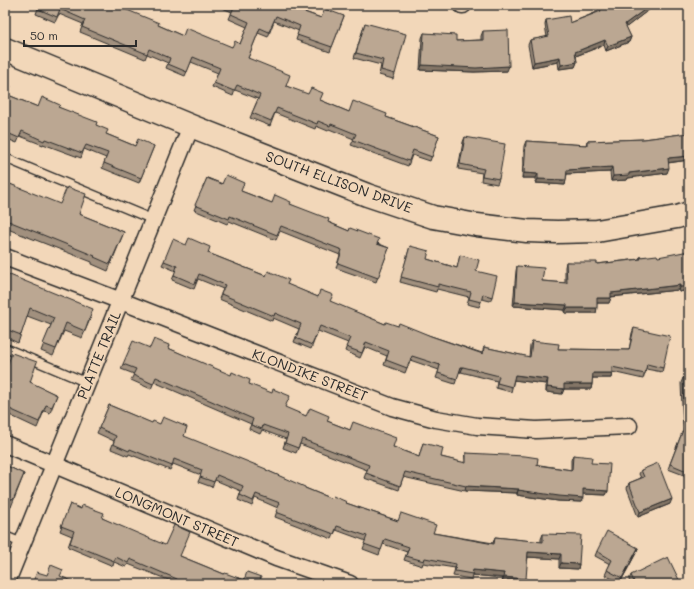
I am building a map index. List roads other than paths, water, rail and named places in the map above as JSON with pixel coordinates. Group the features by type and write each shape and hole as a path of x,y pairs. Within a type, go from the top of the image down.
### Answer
{"street":[{"name":"SOUTH ELLISON DRIVE","path":"5,49 191,126 367,195 433,217 477,225 527,231 597,231 677,217 689,213"},
{"name":"PLATTE TRAIL","path":"6,584 191,126"},
{"name":"KLONDIKE STREET","path":"5,257 392,407 436,419 477,426 536,430 629,426"},
{"name":"LONGMONT STREET","path":"5,444 276,558 350,584"}],"lane":[{"path":"5,158 154,220"},
{"path":"5,348 88,383"},
{"path":"5,536 22,543"}]}
